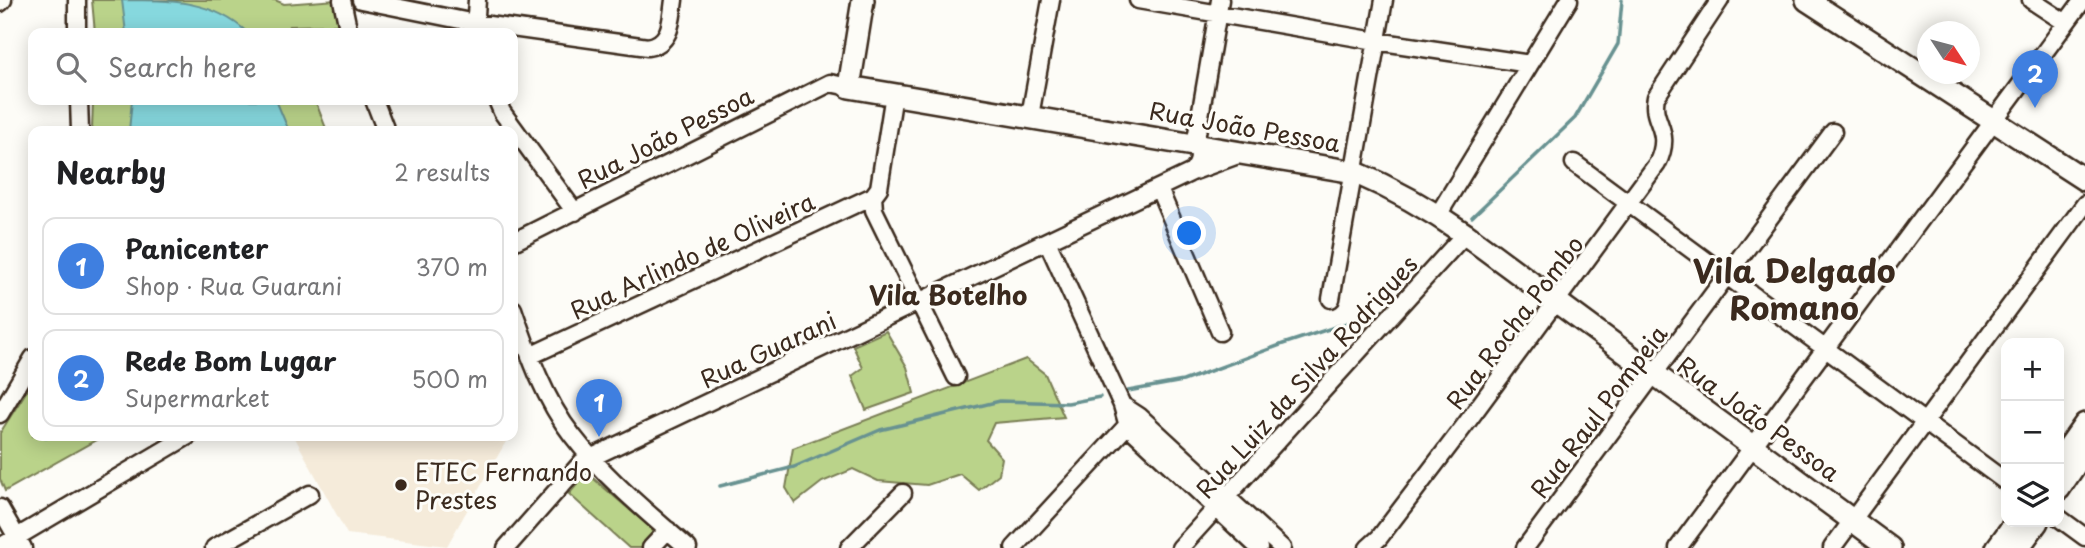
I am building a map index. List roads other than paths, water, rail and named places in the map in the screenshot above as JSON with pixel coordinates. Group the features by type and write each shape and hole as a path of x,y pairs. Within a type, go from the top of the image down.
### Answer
{"main road":[{"path":"849,86 863,0"},
{"path":"1807,0 2085,180"},
{"name":"Rua João Pessoa","path":"849,86 1354,172 1394,189 1465,234 1891,548"},
{"path":"2064,454 2085,424"},
{"path":"2064,482 2085,450"},
{"path":"1997,548 2012,527"},
{"path":"2018,548 2033,527"}],"street":[{"path":"76,0 77,28"},
{"path":"342,0 348,28"},
{"path":"361,0 475,28 477,0"},
{"path":"518,33 648,47 660,42 669,32 674,0"},
{"path":"1030,116 1051,0"},
{"path":"1138,0 1219,7 1376,41 1530,64"},
{"path":"1331,299 1384,0"},
{"path":"1438,215 1569,0"},
{"name":"Rua Rocha Pombo","path":"1368,548 1379,538 1630,204 1657,164 1664,146 1664,134 1656,111 1656,97 1720,0"},
{"path":"2031,0 2066,23"},
{"path":"1678,548 2083,0"},
{"path":"1192,173 1200,160 1195,145 1219,7"},
{"name":"Rua João Pessoa","path":"518,240 830,83 849,86"},
{"path":"894,94 879,188 873,196 874,209 957,377"},
{"path":"79,105 80,126"},
{"path":"376,105 384,126"},
{"path":"499,105 512,126"},
{"name":"Rua Raul Pompeia","path":"1525,548 1833,132"},
{"path":"518,134 575,212"},
{"name":"Rua Guarani","path":"506,548 582,462 1192,173 1244,153"},
{"path":"1574,163 2001,478"},
{"path":"1159,189 1220,332"},
{"name":"Rua Arlindo de Oliveira","path":"530,356 873,196"},
{"path":"1832,548 2085,204"},
{"name":"Rua Luiz da Silva Rodrigues","path":"1180,548 1465,234"},
{"path":"1047,241 1122,405 1133,421 1222,502 1283,548"},
{"path":"518,323 554,407 571,434 592,458 688,548"},
{"path":"0,414 28,366"},
{"path":"1014,548 1133,421"},
{"path":"0,547 20,543 180,441"},
{"path":"849,548 903,493"},
{"path":"214,548 310,494"},
{"path":"1222,502 1259,548"},
{"path":"0,508 20,543"},
{"path":"2064,522 2085,537"},
{"path":"652,548 668,530"}],"water":[{"path":"122,0 190,4 220,14 242,28 125,28"},
{"path":"132,105 278,105 287,126 129,126"}],"waterway":[{"path":"1472,217 1575,118 1618,44 1622,0"},
{"path":"1128,391 1183,381 1387,310"},
{"path":"720,486 794,467 880,430 1000,401 1068,403 1100,397"}],"place":[{"name":"Rede Bom Lugar","path":"2035,108"},
{"name":"Panicenter","path":"599,437"},
{"name":"ETEC Fernando Prestes","path":"401,485"}],"district":[{"name":"Vila Delgado Romano","path":"1794,288"},
{"name":"Vila Botelho","path":"948,294"}]}
